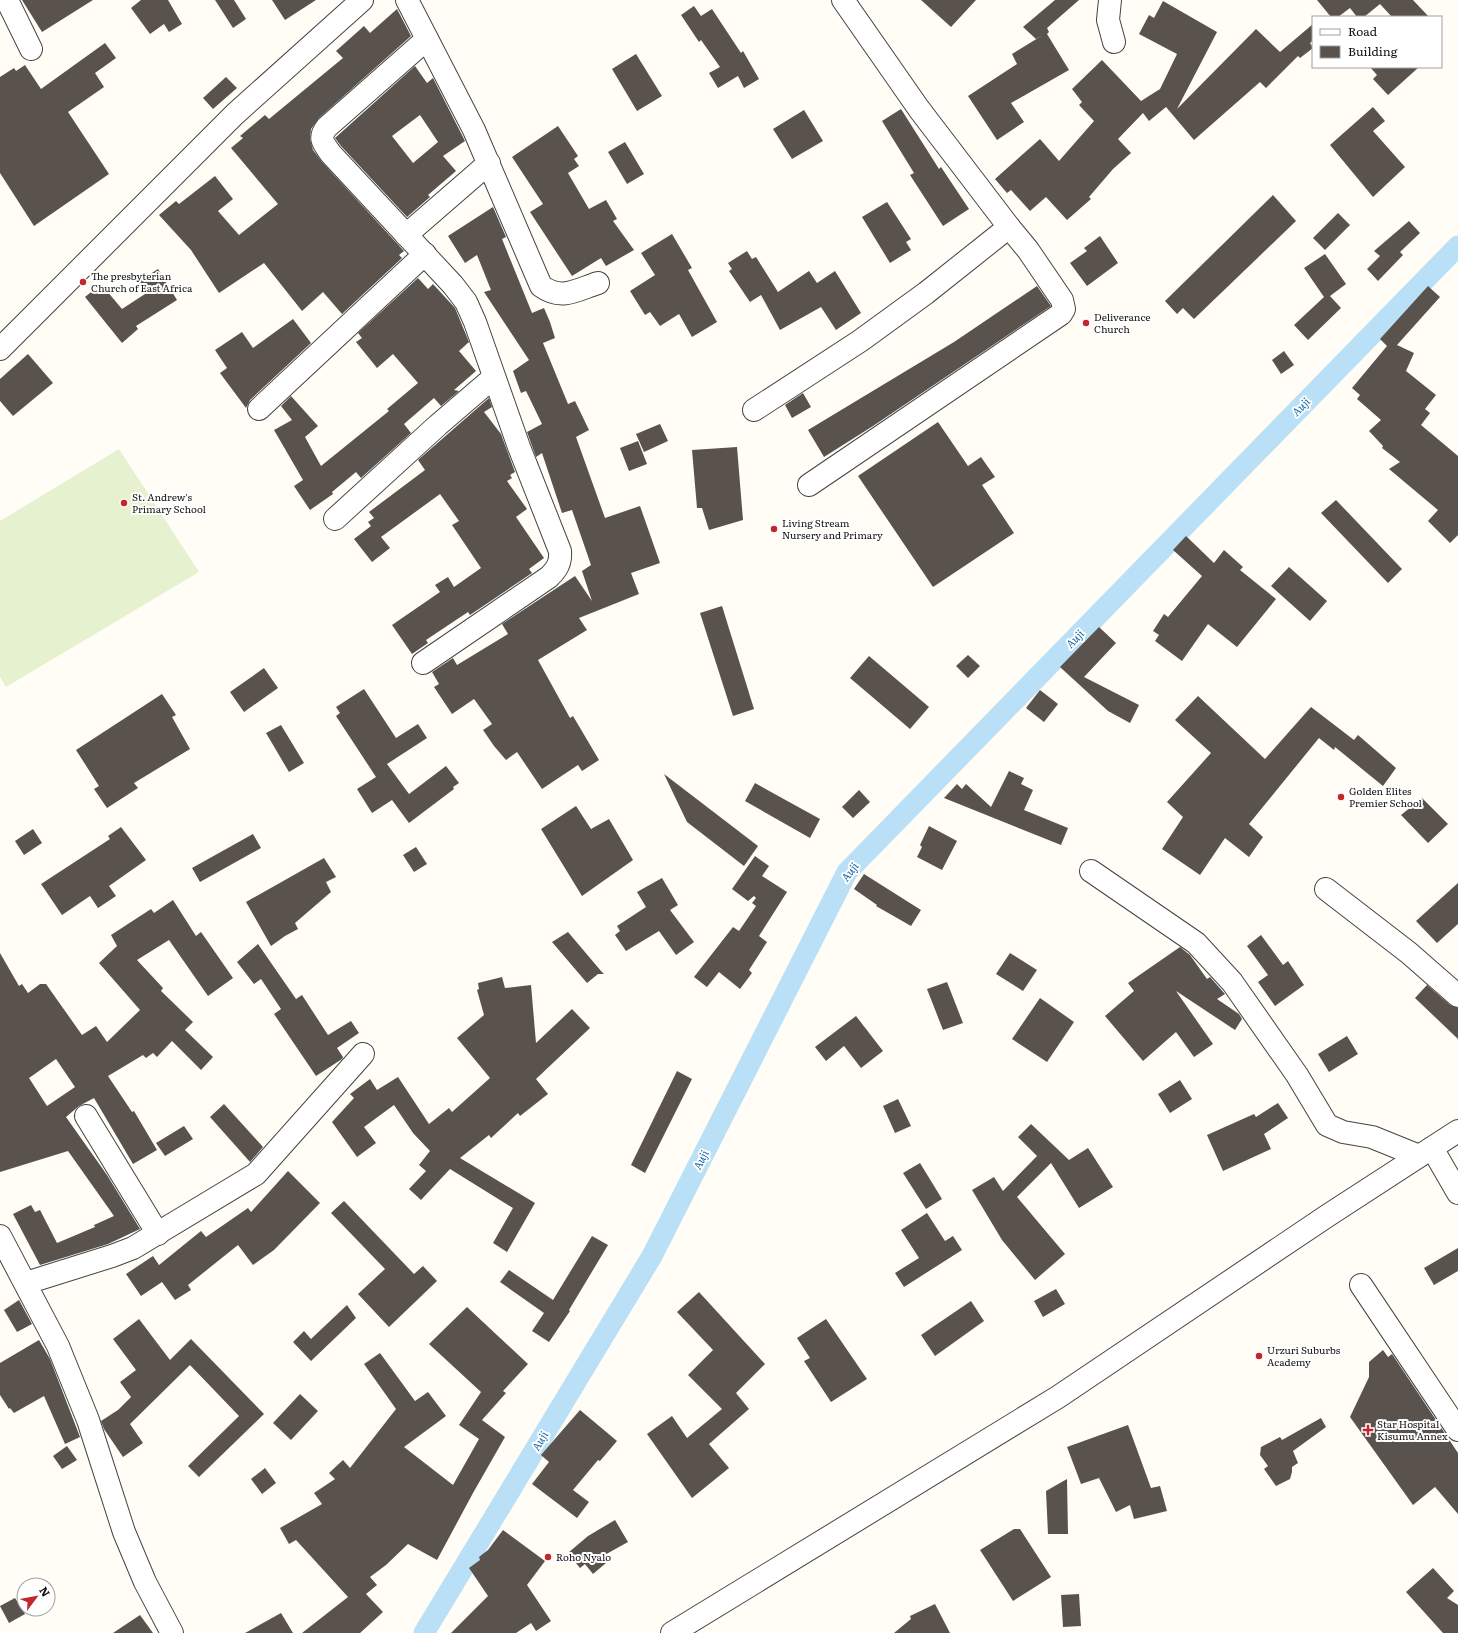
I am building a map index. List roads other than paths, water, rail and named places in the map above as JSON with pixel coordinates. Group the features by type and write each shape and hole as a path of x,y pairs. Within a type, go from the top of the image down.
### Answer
{"street":[{"path":"7,0 31,49"},
{"path":"0,349 235,114 362,0"},
{"path":"407,0 474,130 541,286 548,291 562,295 598,283"},
{"path":"809,485 1061,314 1064,309 1062,300 1028,250 919,109 843,0"},
{"path":"1110,0 1108,20 1114,42"},
{"path":"423,663 549,577 560,563 560,551 519,447 475,322 466,302 453,285 331,154 321,141 322,133 427,38"},
{"path":"406,235 489,163"},
{"path":"754,410 860,341 926,293 1009,227"},
{"path":"259,409 425,254"},
{"path":"335,519 438,424 494,377"},
{"path":"1091,871 1196,943 1232,982 1297,1075 1327,1125 1343,1132 1372,1137 1425,1152 1458,1193"},
{"path":"1326,889 1409,953 1458,996"},
{"path":"26,1283 133,1248 256,1174 363,1054"},
{"path":"86,1116 158,1234"},
{"path":"672,1633 1058,1397 1458,1131"},
{"path":"0,1236 58,1346 88,1420 131,1550 172,1633"},
{"path":"1361,1285 1458,1430"}],"waterway":[{"name":"Auji","path":"424,1633 652,1256 847,872 1458,246"}],"place":[{"name":"The presbyterian Church of East Africa","path":"83,282"},
{"name":"Deliverance Church","path":"1086,323"},
{"name":"St. Andrew's Primary School","path":"124,503"},
{"name":"Living Stream Nursery and Primary","path":"774,529"},
{"name":"Golden Elites Premier School","path":"1341,797"},
{"name":"Urzuri Suburbs Academy","path":"1259,1356"},
{"name":"Star Hospital Kisumu Annex","path":"1368,1430"},
{"name":"Roho Nyalo","path":"548,1557"}]}
